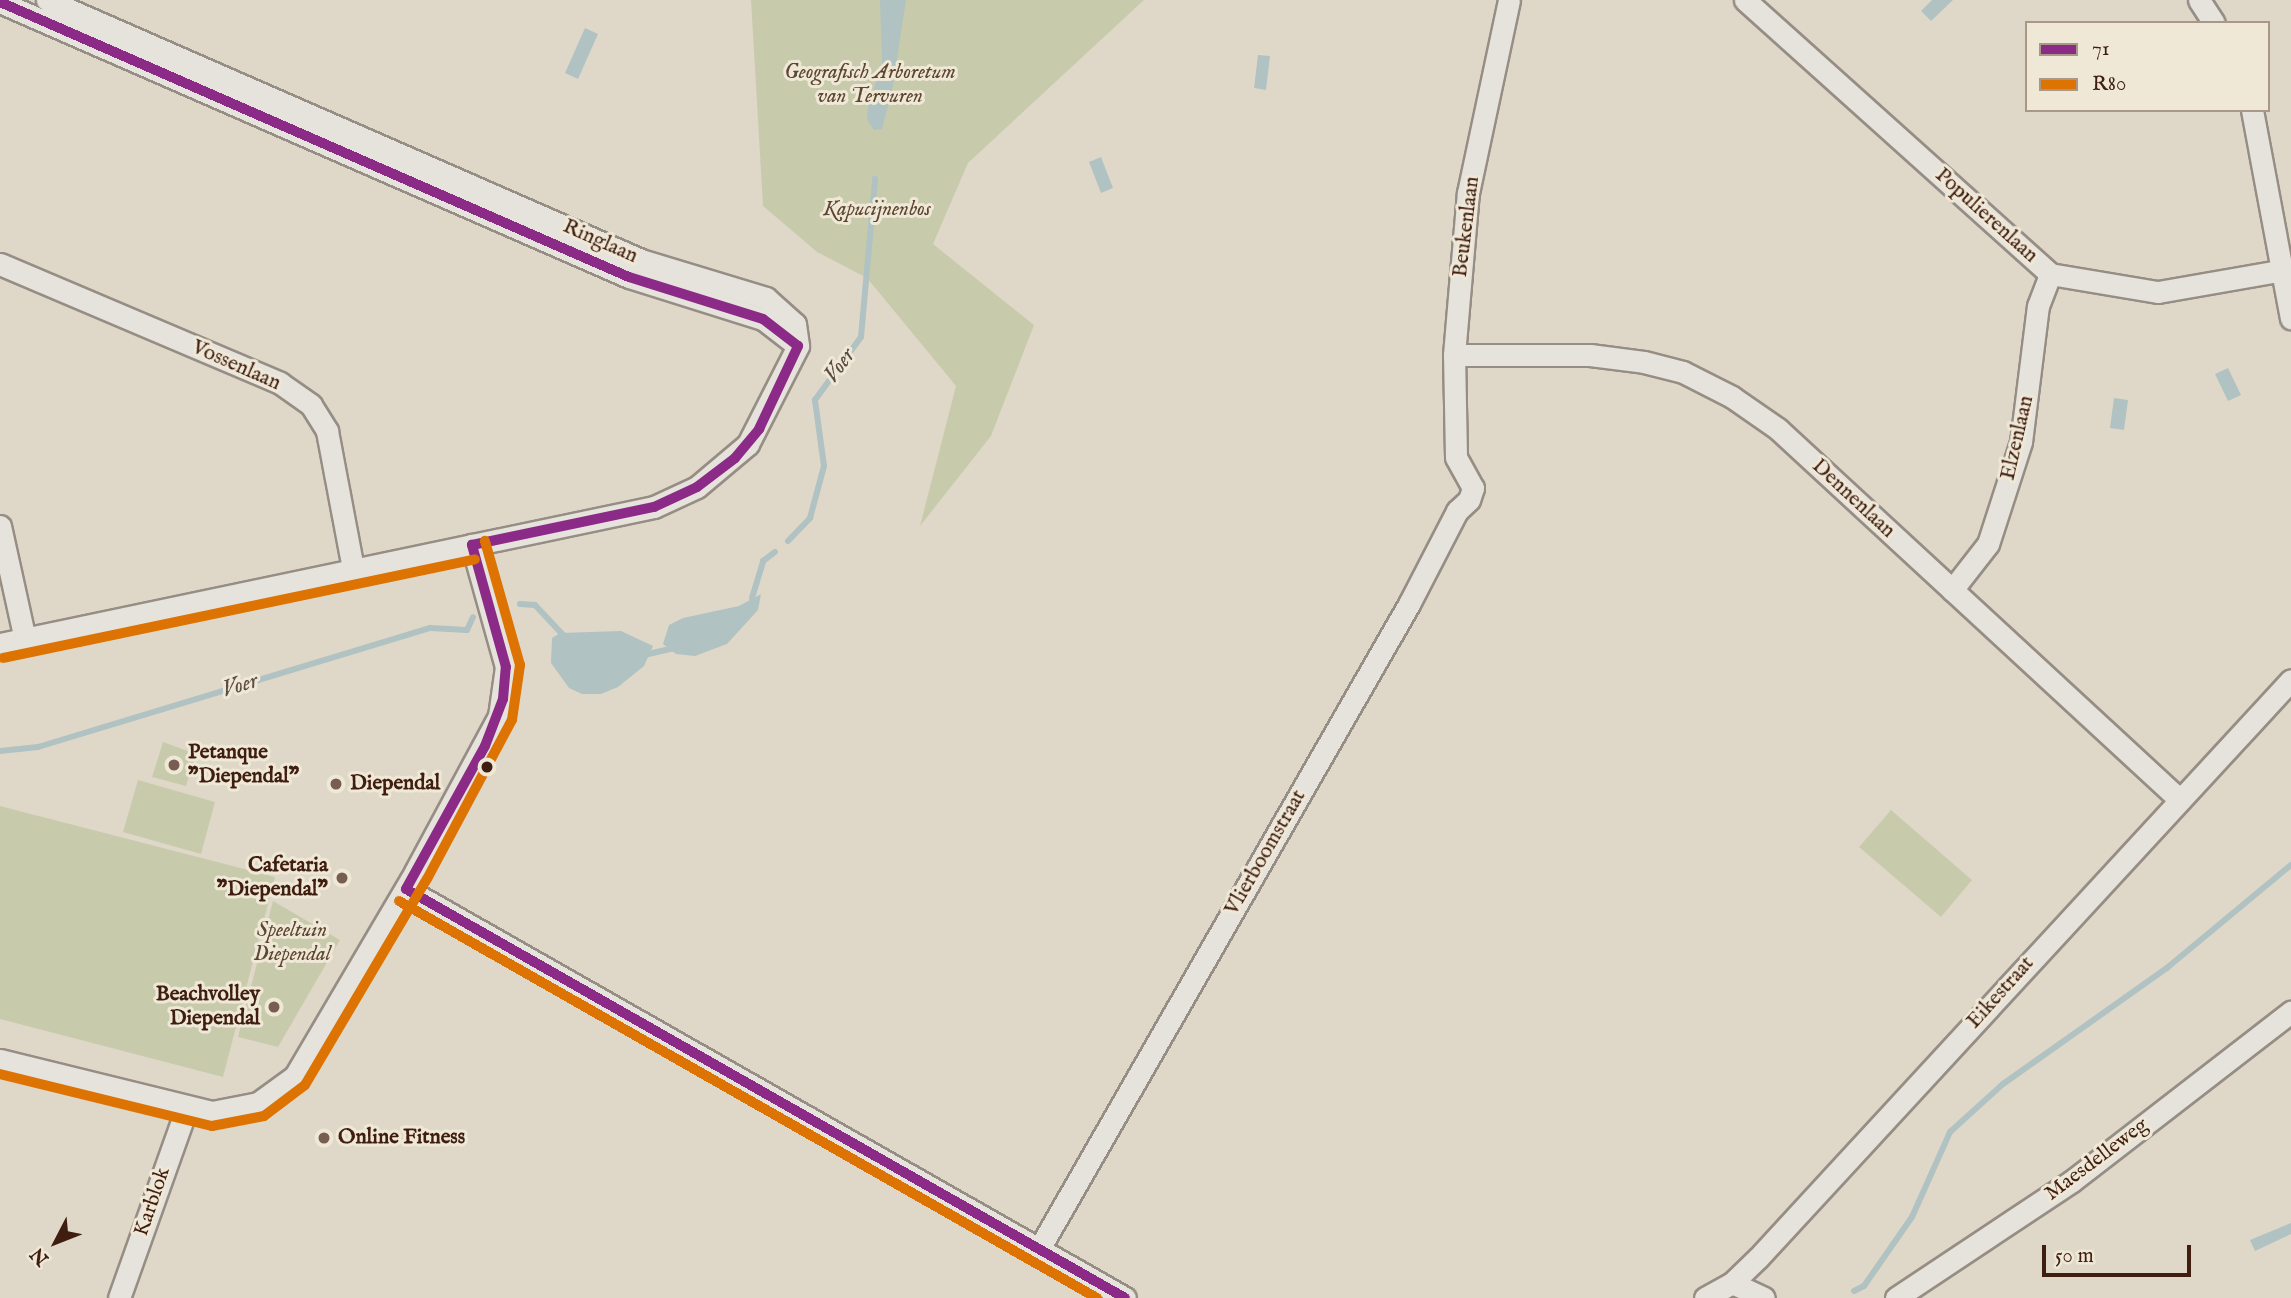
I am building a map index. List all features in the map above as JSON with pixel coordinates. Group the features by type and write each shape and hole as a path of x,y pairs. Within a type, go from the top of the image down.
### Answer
{"street":[{"name":"Ringlaan","path":"47,0 641,260 766,299 794,324 798,346"},
{"name":"Beukenlaan","path":"1457,457 1454,355 1468,193 1509,0"},
{"name":"Populierenlaan","path":"1745,0 2050,274 2158,292 2284,270"},
{"path":"2199,0 2213,21"},
{"name":"Ringlaan","path":"0,2 629,277 762,319 798,346"},
{"path":"2252,112 2291,318"},
{"name":"Vossenlaan","path":"0,264 279,383 311,405 327,431 354,569"},
{"name":"Elzenlaan","path":"1952,590 1988,544 2021,442 2038,306 2050,274"},
{"path":"0,644 654,507 697,487 735,458 753,436 798,346"},
{"name":"Dennenlaan","path":"1454,355 1590,355 1683,372 1732,397 1778,429 2180,800"},
{"name":"Vlierboomstraat","path":"1039,1249 1409,604 1457,511 1469,500 1474,488 1457,457"},
{"path":"0,526 25,640"},
{"path":"0,1060 187,1107 235,1110 276,1093 295,1076 485,746 503,699 506,667 498,628 472,545"},
{"name":"Eikestraat","path":"1705,1298 1732,1283 2291,680"},
{"path":"405,889 1125,1298"},
{"name":"Maesdelleweg","path":"1896,1298 2072,1181 2291,1012"},
{"name":"Karblok","path":"119,1298 187,1107"},
{"path":"1732,1283 1765,1298"}],"green space":[{"name":"Kapucijnenbos","path":"751,0 1144,0 968,163 933,244 1034,325 991,436 920,526 956,386 867,278 817,252 763,206"},
{"name":"Petanque \"Diependal\"","path":"163,742 196,754 186,786 152,777"},
{"path":"138,780 215,802 201,854 123,832"},
{"path":"0,806 275,877 223,1077 0,1019"},
{"path":"1891,810 1972,880 1941,917 1859,847"},
{"name":"Speeltuin Diependal","path":"273,901 340,940 278,1047 238,1037"}],"shaded area":[{"path":"880,0 906,0 892,91 882,129 874,130 867,120 868,107 882,63"},
{"path":"1932,0 1953,0 1931,21 1921,11"},
{"path":"585,28 598,34 578,79 565,73"},
{"path":"1258,55 1270,56 1266,90 1254,88"},
{"path":"1101,157 1113,188 1101,193 1089,162"},
{"path":"2228,368 2241,395 2228,401 2215,374"},
{"path":"2114,398 2128,400 2124,430 2110,428"},
{"path":"761,594 758,610 727,644 695,656 676,654 663,644 669,625 683,618 739,606"},
{"path":"621,631 653,646 644,666 618,687 601,694 582,694 569,688 551,663 552,638 560,633"},
{"path":"2291,1223 2291,1234 2255,1251 2250,1240"}],"waterway":[{"name":"Voer","path":"788,541 810,518 824,466 815,400 861,337 875,179"},
{"name":"Voer","path":"752,598 763,561 775,552"},
{"name":"Voer","path":"520,604 535,605 565,637"},
{"name":"Voer","path":"0,751 38,747 430,628 467,630 473,617"},
{"name":"Voer","path":"644,655 674,648"},
{"path":"1854,1291 1864,1286 1912,1217 1950,1132 2003,1084 2168,967 2291,865"}],"transit line":[{"name":"71","path":"0,2 629,277 763,319 798,346"},
{"name":"71","path":"472,545 654,507 697,487 735,458 759,429 798,346"},
{"name":"R80","path":"0,1074 212,1126 264,1116 305,1085 427,879 512,720 520,665 485,541"},
{"name":"71","path":"406,889 485,746 503,699 506,667 472,545"},
{"name":"R80","path":"3,658 475,559"},
{"name":"71","path":"406,889 1125,1298"},
{"name":"R80","path":"399,901 1097,1298"}],"place":[{"name":"Petanque \"Diependal\"","path":"174,765"},
{"name":"Diependal","path":"336,784"},
{"name":"Cafetaria \"Diependal\"","path":"342,878"},
{"name":"Beachvolley Diependal","path":"274,1007"},
{"name":"Online Fitness","path":"324,1138"}],"park label":[{"name":"Geografisch Arboretum van Tervuren","path":"870,85"}]}
